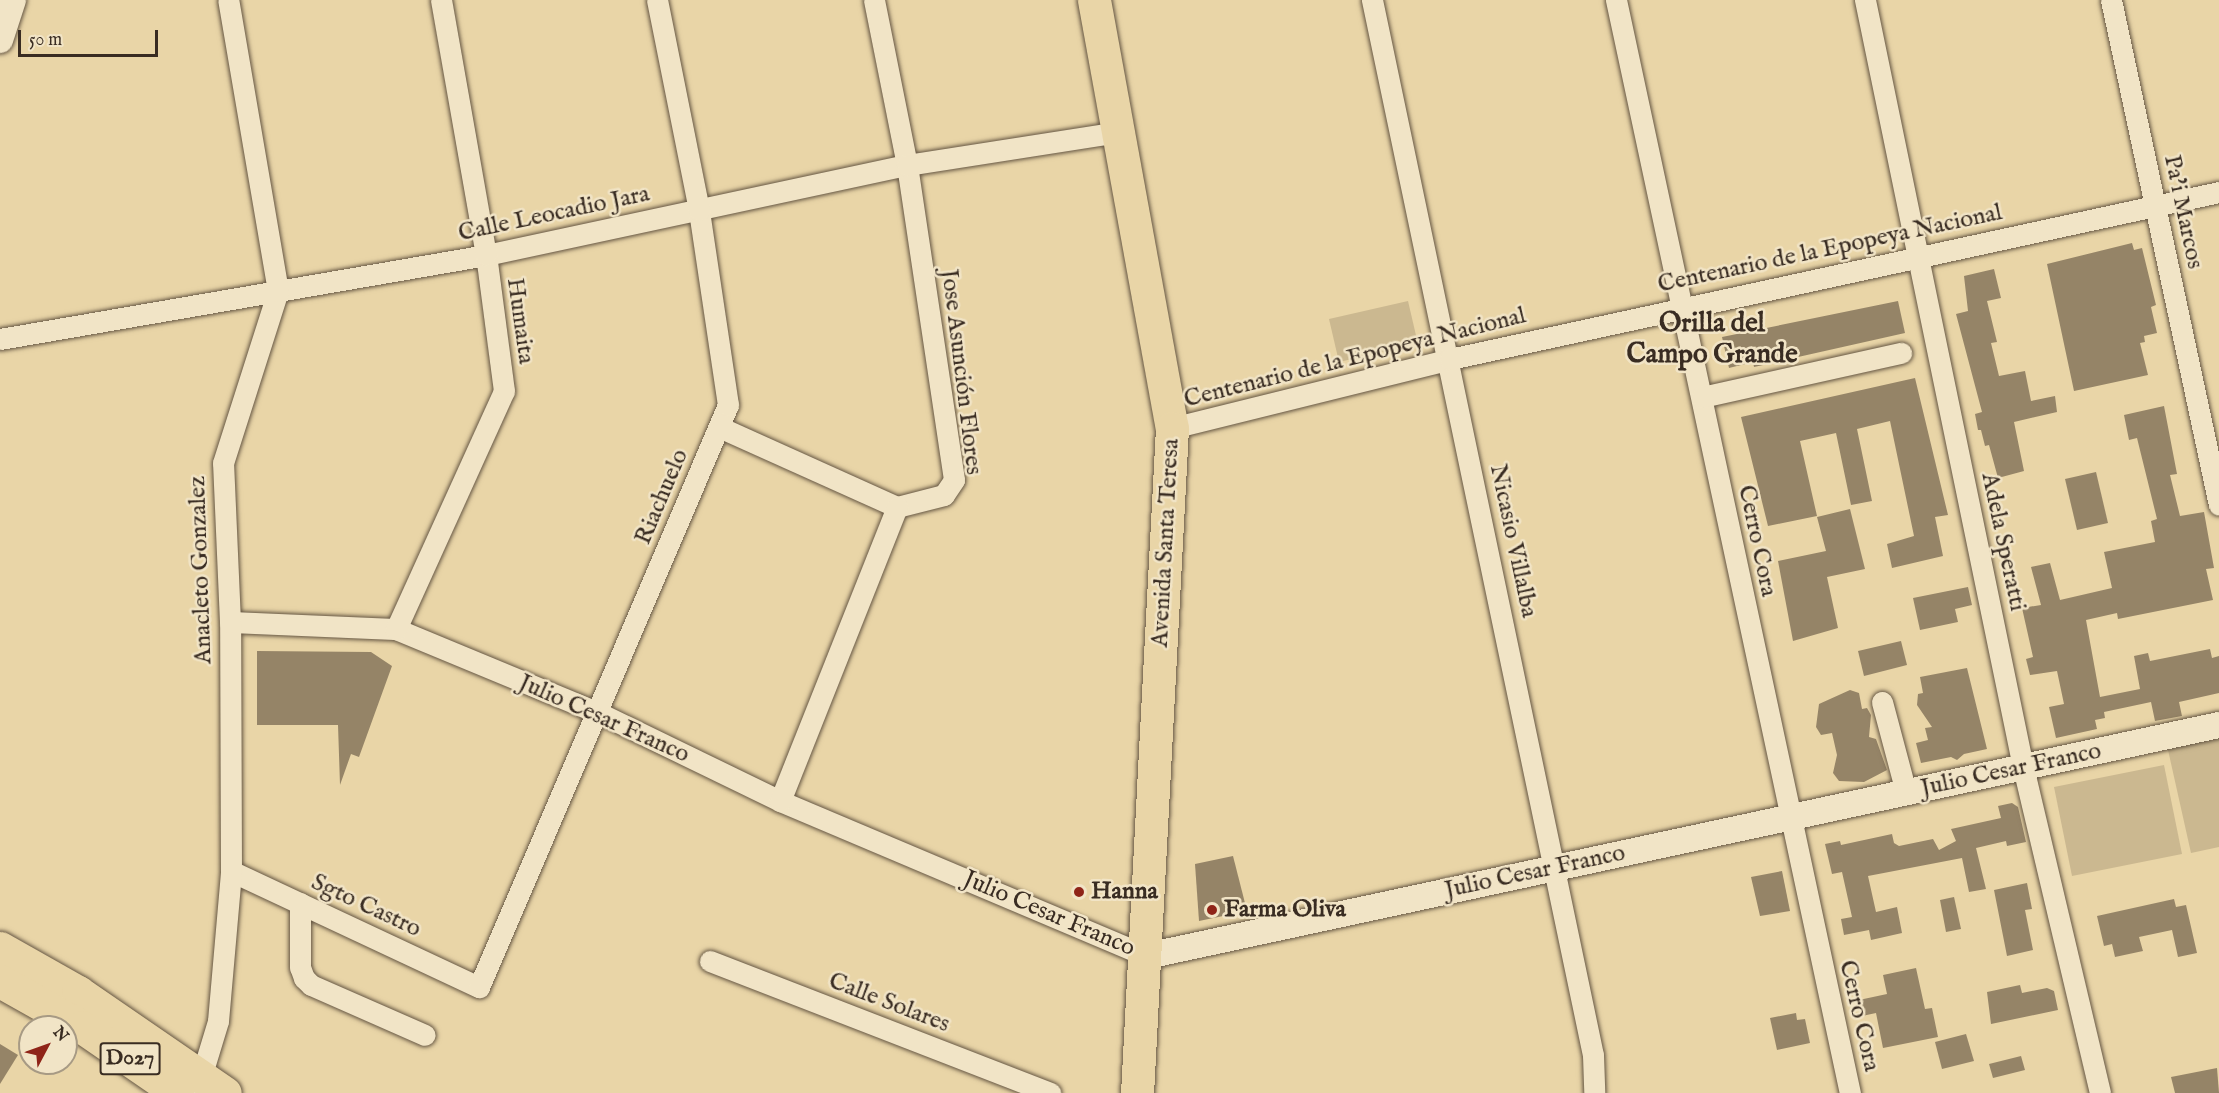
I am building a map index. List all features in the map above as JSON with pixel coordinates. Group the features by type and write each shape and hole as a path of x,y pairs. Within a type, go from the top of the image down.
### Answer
{"main road":[{"name":"Avenida Santa Teresa","path":"1094,0 1172,428 1147,956 1137,1093"},
{"name":"D027","path":"0,948 78,992 200,1089"},
{"name":"D027","path":"0,981 200,1089"}],"street":[{"path":"0,40 13,0"},
{"name":"Anacleto Gonzalez","path":"200,1089 218,1021 231,871 230,622 223,463 278,291 228,0"},
{"name":"Humaita","path":"396,629 504,391 486,255 441,0"},
{"name":"Riachuelo","path":"479,987 728,405 699,210 657,0"},
{"name":"Jose Asunción Flores","path":"874,0 907,165 954,480 944,495 897,507"},
{"name":"Nicasio Villalba","path":"1372,0 1593,1055 1594,1093"},
{"name":"Cerro Cora","path":"1616,0 1684,307 1788,818 1850,1093"},
{"name":"Adela Speratti","path":"1865,0 2023,767 2100,1093"},
{"name":"Pa'i Marcos","path":"2111,0 2219,505"},
{"name":"Calle Leocadio Jara","path":"0,339 486,255 907,165 1118,132"},
{"name":"Centenario de la Epopeya Nacional","path":"1172,428 1449,359 1918,255 2219,192"},
{"path":"1702,397 1901,353"},
{"path":"719,427 897,507 780,801"},
{"name":"Julio Cesar Franco","path":"230,622 396,629 598,713 780,801 1147,956 2219,725"},
{"path":"1882,702 1906,792"},
{"name":"Sgto Castro","path":"231,871 479,987"},
{"path":"300,903 300,966 304,978 311,985 425,1035"},
{"name":"Calle Solares","path":"710,961 1050,1093"}],"shaded area":[{"path":"1408,301 1418,344 1339,362 1329,319"},
{"path":"2219,729 2219,847 2191,853 2166,741"},
{"path":"2164,765 2182,854 2072,876 2054,787"}],"building":[{"path":"2132,243 2134,250 2142,248 2156,305 2151,307 2157,333 2144,336 2145,342 2140,343 2148,375 2074,391 2047,264"},
{"path":"1994,269 2001,298 1987,301 1997,342 1991,343 1999,376 2025,371 2031,401 2055,396 2057,412 2014,422 2024,471 1998,478 1989,445 1985,446 1981,430 1978,430 1975,414 1982,412 1956,314 1968,311 1964,276"},
{"path":"1898,301 1905,333 1754,367 1753,362 1729,368 1722,337"},
{"path":"1915,378 1948,515 1935,517 1943,556 1892,568 1887,544 1914,536 1890,421 1857,429 1872,501 1851,505 1836,433 1800,441 1817,516 1768,526 1741,417"},
{"path":"2164,406 2177,474 2170,475 2180,516 2204,512 2214,568 2206,569 2213,600 2118,619 2117,613 2086,620 2100,697 2140,689 2134,656 2148,653 2150,661 2210,649 2212,658 2219,656 2219,693 2179,702 2182,716 2155,721 2151,702 2104,712 2105,718 2095,720 2097,729 2056,738 2049,707 2064,704 2057,671 2030,675 2026,659 2033,657 2022,608 2041,605 2031,567 2050,563 2060,600 2112,588 2104,552 2155,542 2151,521 2157,519 2137,438 2129,440 2124,415"},
{"path":"2096,472 2108,523 2077,530 2065,479"},
{"path":"1850,509 1865,569 1827,577 1838,628 1793,641 1778,561 1826,551 1817,517"},
{"path":"1968,587 1972,605 1955,609 1958,622 1920,630 1913,598"},
{"path":"1901,641 1907,665 1864,676 1858,651"},
{"path":"257,651 371,652 392,666 359,757 351,754 340,785 338,725 257,725"},
{"path":"1967,668 1987,749 1964,754 1957,760 1951,757 1921,763 1916,743 1928,740 1925,728 1932,727 1917,705 1918,694 1923,693 1920,677"},
{"path":"1850,690 1859,693 1862,709 1867,708 1871,715 1869,737 1876,739 1887,770 1864,782 1839,781 1833,773 1837,755 1832,733 1821,735 1816,727 1819,704"},
{"path":"2012,803 2018,807 2026,842 2007,846 2006,841 1976,848 1986,889 1969,892 1962,858 1868,876 1876,912 1897,907 1902,933 1871,940 1869,930 1844,935 1841,919 1852,917 1842,872 1832,874 1825,844 1840,841 1841,845 1892,834 1894,843 1899,846 1933,839 1939,850 1956,841 1951,829 2001,818 1998,806"},
{"path":"1233,856 1247,911 1199,921 1195,864"},
{"path":"1782,871 1790,911 1760,916 1751,877"},
{"path":"2027,883 2032,909 2025,910 2033,950 2007,956 1994,890"},
{"path":"1954,897 1961,929 1946,932 1940,900"},
{"path":"2174,899 2176,907 2186,905 2197,953 2178,957 2172,930 2139,937 2143,951 2115,957 2112,944 2104,946 2097,916"},
{"path":"1916,968 1925,1009 1932,1008 1938,1037 1883,1048 1876,1013 1862,1016 1859,1000 1887,994 1883,975"},
{"path":"2020,985 2022,993 2047,988 2054,991 2058,1010 1991,1024 1987,992"},
{"path":"1796,1013 1797,1020 1805,1019 1810,1043 1777,1050 1770,1018"},
{"path":"1966,1034 1974,1061 1942,1069 1935,1042"},
{"path":"0,1044 18,1055 0,1084"},
{"path":"2021,1056 2025,1070 1993,1078 1989,1064"},
{"path":"2217,1068 2219,1093 2175,1093 2171,1077"}],"place":[{"name":"Hanna","path":"1079,892"},
{"name":"Farma Oliva","path":"1212,910"}],"district":[{"name":"Orilla del Campo Grande","path":"1712,340"}]}
